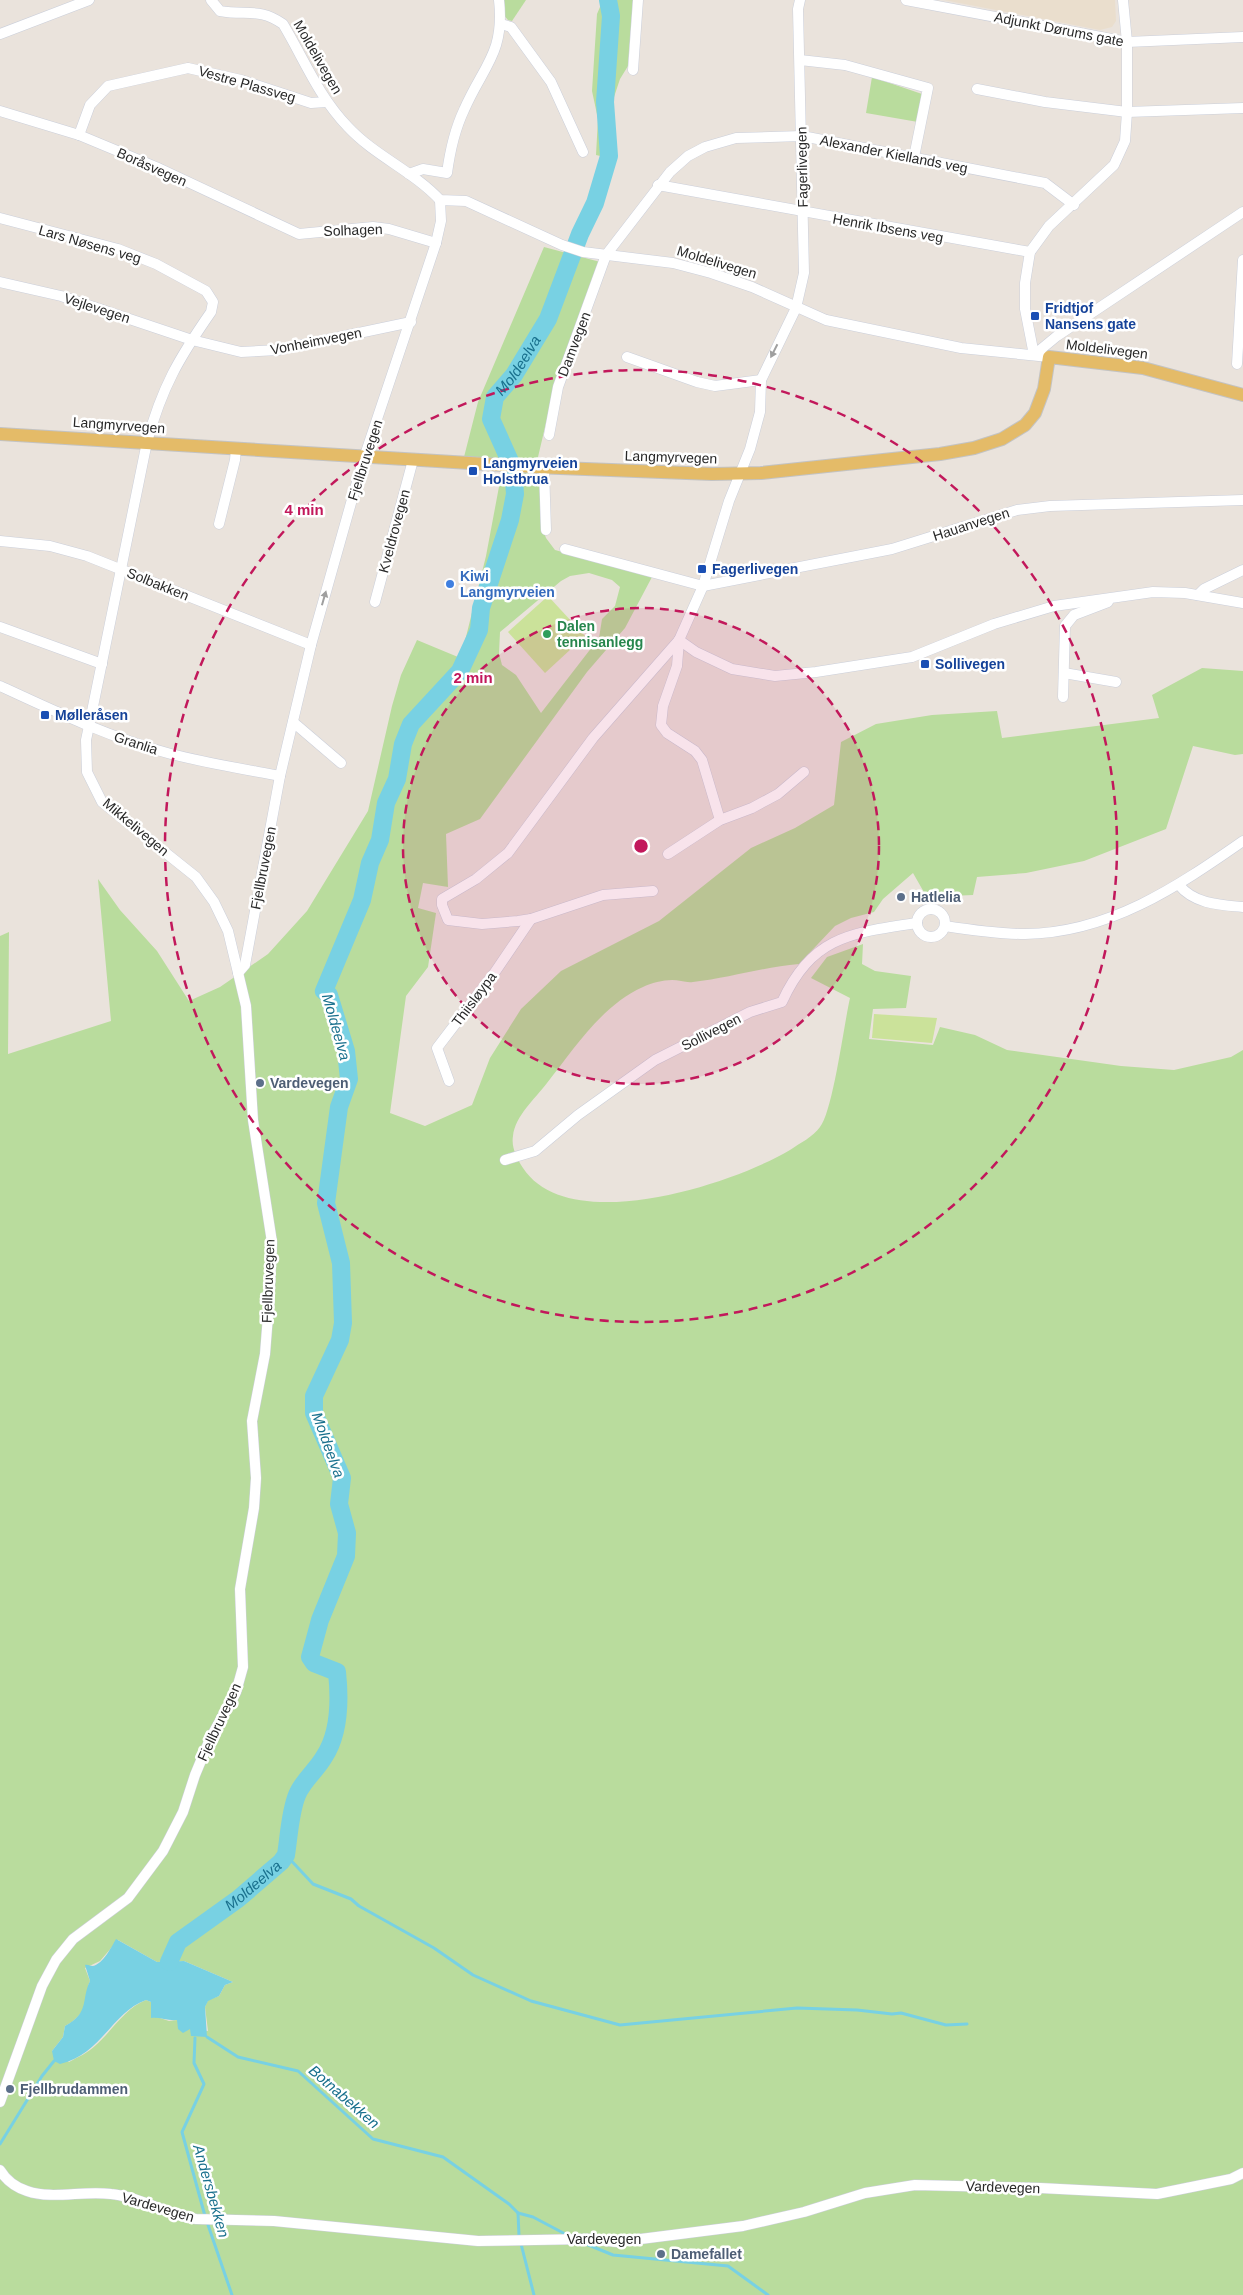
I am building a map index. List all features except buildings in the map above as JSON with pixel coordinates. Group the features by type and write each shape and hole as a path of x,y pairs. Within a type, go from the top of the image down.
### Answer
{"main road":[{"name":"Langmyrvegen","path":"0,434 497,465 741,474 922,457 974,448 995,441 1018,431 1035,413 1044,389 1049,357"},
{"name":"Moldelivegen","path":"1049,357 1142,368 1243,395"}],"street":[{"path":"0,34 89,0"},
{"name":"Moldelivegen","path":"211,0 220,11 237,14 260,12 272,16 283,24 326,102 348,127 373,150 427,186 440,200 466,201 566,247 583,252 673,262 711,273 752,287 826,320 977,350 1049,357"},
{"path":"409,174 423,169 447,173 453,137 464,109 496,51 501,24 499,0"},
{"path":"633,70 638,0"},
{"name":"Fagerlivegen","path":"653,891 603,895 531,919 482,924 448,920 442,905 442,899 476,879 508,853 593,738 679,640 703,586 729,501 741,474 759,419 761,380 796,308 804,273 798,9 800,0"},
{"name":"Adjunkt Dørums gate","path":"906,0 1127,42 1243,37"},
{"path":"1124,0 1127,42 1125,141 1114,165 1049,226 1030,252 1025,283 1025,309 1034,355 1057,336 1243,212"},
{"path":"501,24 511,27 550,82 583,152"},
{"path":"800,60 845,65 928,88 914,157"},
{"name":"Vestre Plassveg","path":"79,135 90,105 108,86 188,68 241,80 310,103 326,102"},
{"path":"977,89 1045,102 1127,112 1243,108"},
{"name":"Boråsvegen","path":"0,111 79,135 156,167 299,234"},
{"name":"Alexander Kiellands veg","path":"606,255 658,185 675,166 688,156 714,144 736,138 802,136 914,157 1045,183 1074,204"},
{"name":"Henrik Ibsens veg","path":"658,185 803,213 1030,252"},
{"name":"Fjellbruvegen","path":"0,2102 42,1986 56,1960 73,1939 128,1898 146,1876 170,1840 183,1812 194,1776 210,1739 236,1692 243,1667 240,1588 254,1508 256,1478 252,1420 265,1354 272,1242 251,1104 246,1006 238,972 246,965 280,776 311,645 365,456 436,243 441,221 440,200"},
{"name":"Lars Nøsens veg","path":"0,218 118,249 156,264 200,287 210,295 213,307 192,340"},
{"name":"Solhagen","path":"299,234 372,227 389,229 436,243"},
{"name":"Damvegen","path":"549,435 558,387 606,255"},
{"path":"1237,364 1243,260"},
{"name":"Vejlevegen","path":"0,282 61,296 192,340"},
{"name":"Vonheimvegen","path":"192,340 241,352 278,350 411,322"},
{"name":"Mikkelivegen","path":"192,340 163,391 147,442 88,726 86,740 88,772 102,802 196,877 214,902 228,931 238,972"},
{"path":"626,357 697,382 715,386 761,380"},
{"path":"219,524 233,469 236,448"},
{"name":"Kveldrovegen","path":"375,602 413,460"},
{"path":"539,467 546,530"},
{"name":"Hauanvegen","path":"703,586 892,549 1016,510 1050,506 1243,500"},
{"name":"Solbakken","path":"0,541 58,548 121,570 311,645"},
{"path":"565,549 703,586"},
{"path":"1198,595 1204,589 1243,570"},
{"path":"679,640 696,652 732,669 775,676 816,672 912,657 1017,616 1054,606 1153,592 1198,595 1243,603"},
{"path":"1063,697 1065,626 1074,616 1101,606 1109,599"},
{"path":"0,627 102,664"},
{"path":"679,640 677,666 663,706 661,725 667,733 695,752 702,760 720,820"},
{"path":"1064,674 1116,682"},
{"name":"Granlia","path":"0,686 88,726 172,754 217,765 280,776"},
{"path":"293,722 341,763"},
{"path":"668,854 720,820 752,808 778,794 804,772"},
{"path":"917,923 919,931 930,937 941,933 945,926 1008,933 1070,929 1106,920 1144,904 1179,885 1243,841"},
{"path":"1179,885 1192,897 1218,904 1243,907"},
{"name":"Sollivegen","path":"505,1160 535,1151 578,1115 655,1060 750,1012 782,1002 791,981 811,956 823,947 870,930 917,923 923,912 935,909 942,914 945,926"},
{"name":"Thiisløypa","path":"449,1081 437,1048 472,1004 531,919"},
{"name":"Vardevegen","path":"0,2170 13,2184 41,2195 111,2194 136,2199 184,2217 208,2220 274,2221 478,2241 586,2239 616,2242 718,2230 804,2212 865,2193 915,2185 1040,2188 1157,2194 1231,2179 1243,2173"}],"shaded area":[{"path":"944,0 1115,0 1116,21 1112,27 1100,30"}],"green space":[{"path":"502,0 526,0 512,21 508,20 502,13"},
{"path":"603,0 633,0 628,66 620,79 614,97 613,159 596,155 598,119 592,91 597,14"},
{"path":"872,77 922,94 918,122 866,113"},
{"path":"544,247 604,263 546,423 538,457 542,527 546,538 555,550 652,577 625,628 587,672 480,819 446,834 448,887 423,883 418,908 436,913 428,967 406,996 390,1113 425,1126 472,1105 490,1058 521,1009 561,971 659,921 751,848 795,828 834,805 841,742 876,724 932,715 997,711 1002,738 1159,718 1152,695 1202,668 1243,671 1243,754 1235,755 1193,746 1166,829 1084,861 1026,873 977,877 973,895 950,896 929,901 913,873 883,899 874,912 851,918 835,926 799,964 693,982 665,981 643,987 614,1005 578,1042 521,1115 515,1129 513,1144 515,1153 523,1168 545,1189 576,1200 613,1202 652,1198 693,1189 731,1177 790,1150 814,1134 825,1118 834,1086 850,998 811,978 827,957 863,944 862,964 875,971 911,976 906,1008 873,1009 869,1039 933,1045 940,1027 975,1035 1007,1050 1121,1066 1174,1070 1231,1057 1243,1050 1243,2295 0,2295 0,936 9,932 8,1054 111,1021 98,879 120,910 157,951 189,1001 220,987 268,954 307,911 368,811 392,706 401,675 417,640 458,657 462,653 486,556 504,460 464,457 478,402","holes":["589,573 612,580 620,587 615,606 602,619 599,638 541,713 516,675 502,665 499,653 500,632 561,581 570,576","118,1940 157,1962 184,1961 233,1982 225,1985 219,1996 208,2000 205,2007 208,2031 190,2029 177,2020 169,2021 157,2017 151,2002 146,2000 125,2014 93,2048 69,2062 52,2051 63,2037 65,2026 78,2016 87,2002 90,1981 85,1968 100,1961"]},
{"name":"Dalen tennisanlegg","path":"548,596 585,636 545,673 508,632"},
{"path":"874,1014 937,1018 932,1043 872,1038"}],"water":[{"name":"Fjellbrudammen","path":"116,1939 157,1962 184,1961 233,1982 225,1985 219,1996 208,2001 205,2007 207,2037 191,2036 190,2029 183,2033 178,2029 177,2020 151,2018 151,2002 146,2000 124,2014 97,2043 74,2059 60,2064 54,2061 52,2051 63,2037 65,2026 73,2021 82,2011 90,1981 85,1965 97,1965 107,1954"}],"waterway":[{"name":"Moldeelva","path":"169,1962 178,1942 238,1899 281,1862 286,1855 291,1816 297,1795 324,1757 336,1727 338,1716 337,1672 314,1663 310,1657 320,1620 346,1556 347,1533 339,1504 342,1478 314,1413 314,1396 340,1340 343,1323 341,1263 326,1203 339,1107 349,1079 346,1051 329,995 324,991 362,900 370,863 380,840 386,803 397,779 403,744 411,724 460,671 479,630 481,608 510,520 515,494 513,468 491,419 495,397 514,375 548,319 580,234 595,203 609,156 605,102 611,16 608,0"},
{"path":"286,1855 313,1884 351,1899 359,1906 434,1948 473,1975 531,2001 620,2025 797,2008 901,2013 946,2025 967,2024"},
{"name":"Botnabekken","path":"207,2037 238,2057 298,2071 373,2139 443,2157 509,2204 518,2213 519,2236 534,2295"},
{"name":"Andersbekken","path":"195,2038 194,2063 204,2084 182,2132 205,2216"},
{"path":"0,2144 42,2076 54,2061"},
{"path":"518,2213 533,2217 569,2236"},
{"name":"Andersbekken","path":"207,2222 232,2295"},
{"path":"581,2242 613,2255 728,2266 768,2295"}],"place":[{"name":"Fridtjof Nansens gate","path":"1035,316"},
{"name":"Langmyrveien Holstbrua","path":"473,471"},
{"name":"Fagerlivegen","path":"702,569"},
{"name":"Kiwi Langmyrveien","path":"450,584"},
{"name":"Dalen tennisanlegg","path":"547,634"},
{"name":"Sollivegen","path":"925,664"},
{"name":"Mølleråsen","path":"45,715"},
{"name":"Hatlelia","path":"901,897"},
{"name":"Vardevegen","path":"260,1083"},
{"name":"Fjellbrudammen","path":"10,2089"},
{"name":"Damefallet","path":"661,2254"}]}
